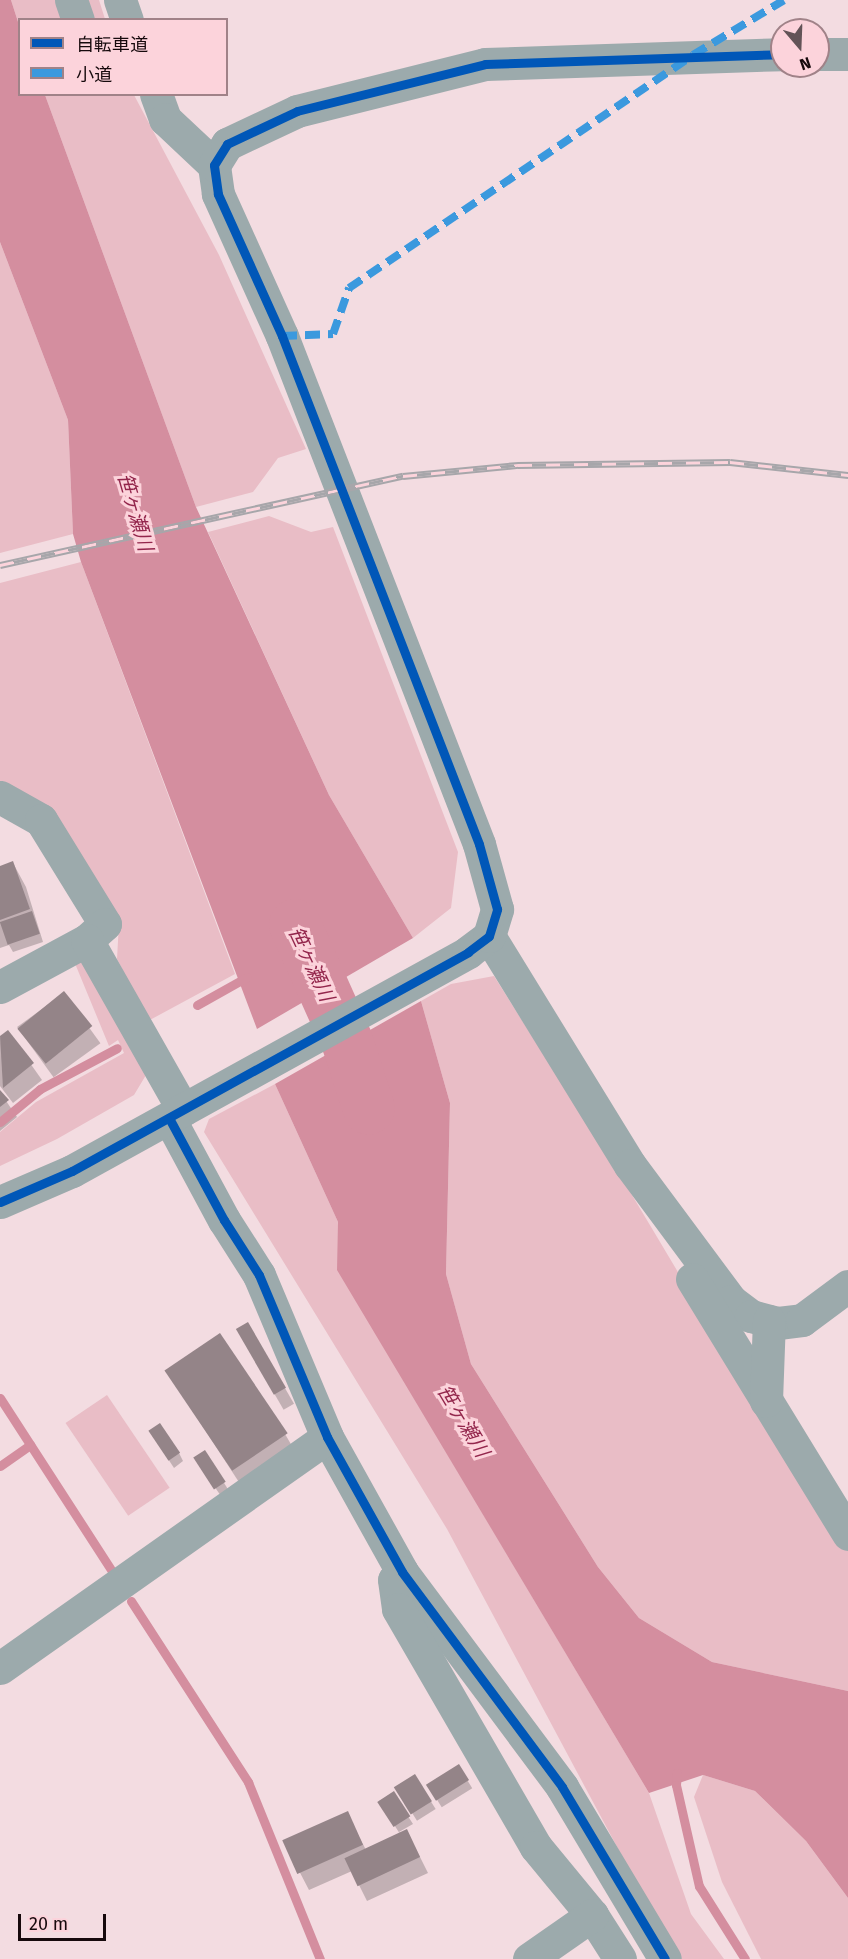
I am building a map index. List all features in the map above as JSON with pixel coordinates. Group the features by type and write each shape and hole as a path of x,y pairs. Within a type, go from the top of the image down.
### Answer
{"street":[{"path":"71,0 77,18"},
{"path":"120,0 127,18"},
{"path":"214,165 227,144 297,111 485,64 770,54"},
{"path":"830,54 848,54"},
{"path":"0,1202 72,1172 479,944 497,909 491,877 282,336 218,194 214,165 165,119 157,96"},
{"path":"0,797 41,820 105,924 87,940 0,987"},
{"path":"87,940 183,1110 259,1275 327,1437 402,1572 562,1787 665,1959"},
{"path":"479,944 630,1165 731,1301 751,1316 769,1321 802,1320 848,1286"},
{"path":"630,1165 670,1242 848,1534"},
{"path":"766,1401 769,1321"},
{"path":"0,1668 327,1437"},
{"path":"402,1572 394,1580 398,1610 536,1847 592,1916 620,1959"},
{"path":"529,1959 592,1916"}],"shaded area":[{"path":"11,0 99,0 105,18 18,18 18,22"},
{"path":"45,96 135,96 219,255 306,449 278,458 253,492 196,507"},
{"path":"0,242 68,420 73,534 0,553"},
{"path":"269,516 311,532 333,527 458,852 451,908 413,938 329,795 208,532"},
{"path":"81,562 235,974 148,1021 117,959 119,923 0,784 0,583"},
{"path":"80,956 149,1070 134,1095 57,1139 0,1166 0,1132 36,1102 124,1053 118,1040 109,1046 74,961"},
{"path":"494,976 626,1185 820,1510 848,1548 848,1691 712,1662 639,1618 598,1567 471,1364 446,1274 450,1103 421,1001 451,984"},
{"path":"275,1084 338,1222 338,1270 649,1793 691,1914 724,1959 677,1959 447,1529 204,1132 209,1119"},
{"path":"107,1395 170,1488 128,1516 66,1423"},
{"path":"703,1775 755,1791 806,1841 848,1898 848,1959 761,1959 722,1882 694,1797"}],"water":[{"path":"0,0 11,0 18,22 18,96 45,96 196,507 329,795 413,938 257,1029 81,562 73,534 68,420 0,242"},
{"path":"421,1001 450,1103 446,1274 471,1364 598,1567 639,1618 712,1662 848,1691 848,1898 806,1841 755,1791 703,1775 649,1793 337,1270 338,1222 275,1084"}],"building":[{"path":"13,861 30,909 0,920 0,866"},
{"path":"32,911 40,934 8,945 0,922"},
{"path":"64,991 92,1026 46,1064 17,1029"},
{"path":"8,1030 34,1063 3,1088 0,1036"},
{"path":"0,1090 9,1100 0,1107"},
{"path":"248,1322 286,1388 274,1395 236,1329"},
{"path":"220,1333 288,1433 232,1471 164,1370"},
{"path":"160,1423 180,1453 169,1461 148,1431"},
{"path":"205,1450 226,1482 214,1489 193,1458"},
{"path":"459,1764 469,1780 436,1801 426,1785"},
{"path":"415,1774 432,1801 411,1814 394,1787"},
{"path":"394,1791 410,1816 394,1827 377,1802"},
{"path":"348,1811 363,1845 297,1874 282,1840"},
{"path":"407,1829 420,1857 358,1886 344,1858"}],"waterway":[{"name":"笹ヶ瀬川","path":"295,925 347,1041 369,1109"},
{"path":"197,1005 247,977"},
{"path":"0,1122 40,1089 117,1048"},
{"path":"0,1398 114,1574"},
{"path":"0,1466 30,1445"},
{"path":"131,1601 248,1782 320,1959"},
{"path":"677,1773 676,1785 699,1886 745,1959"}],"railway":[{"path":"0,565 403,476 518,465 730,462 848,475"}],"marked path":[{"path":"282,336 333,334 349,288 693,55 784,0"}],"cycle path":[{"path":"0,1202 72,1171 468,952 489,936 497,909 479,844 282,336 218,194 214,165 227,144 297,111 485,64 770,54"},
{"path":"169,1118 224,1220 259,1275 327,1437 402,1572 562,1787 665,1959"}]}
